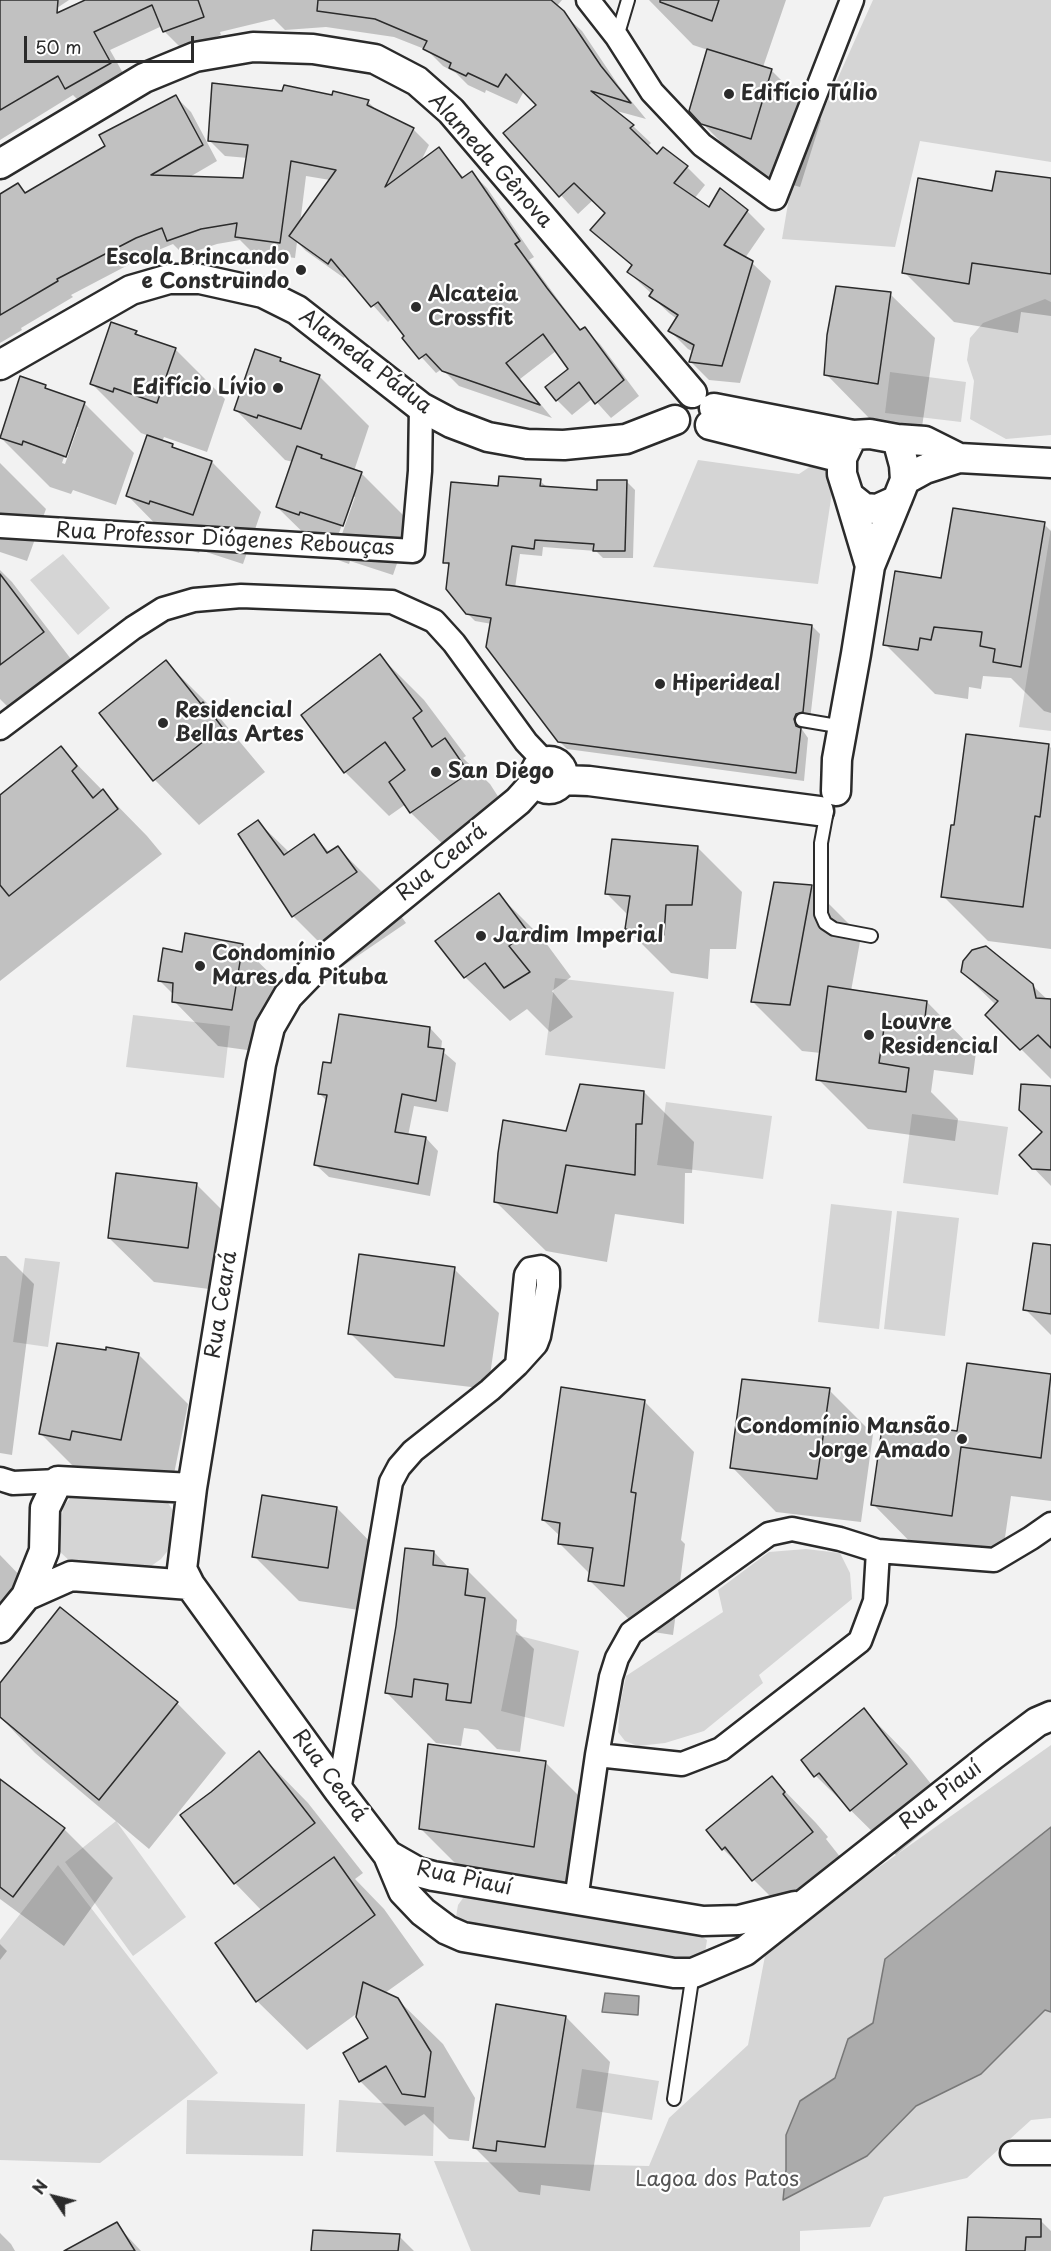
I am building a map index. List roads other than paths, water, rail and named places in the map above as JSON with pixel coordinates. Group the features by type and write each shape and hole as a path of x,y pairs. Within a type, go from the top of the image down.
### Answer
{"street":[{"path":"588,0 617,37 652,92 702,145 775,198 852,0"},
{"name":"Alameda Gênova","path":"0,164 144,78 195,57 253,47 313,49 375,59 417,81 451,111 705,409"},
{"name":"Alameda Pádua","path":"0,365 131,290 169,279 200,279 263,293 297,310 421,407 451,423 488,437 527,444 564,445 626,440 675,420 675,408 681,398 705,409"},
{"name":"Rua Professor Diógenes Rebouças","path":"0,526 413,551 420,471 421,407"},
{"path":"705,409 848,446 870,434 897,440 925,441 959,458"},
{"path":"0,728 133,628 163,609 194,600 253,597 392,602 434,621 454,643 547,775 819,803 837,759 870,566 901,490 904,465 897,440"},
{"path":"848,446 842,474 870,566"},
{"path":"849,496 864,508 877,509 925,468 959,458 1051,463"},
{"name":"Rua Ceará","path":"388,1855 189,1585 182,1569 192,1488 261,1064 270,1027 288,996 318,965 547,775"},
{"path":"339,1791 391,1482 399,1467 413,1450 490,1390 517,1365"},
{"path":"6,1481 58,1481 192,1488"},
{"path":"6,1481 45,1508"},
{"path":"58,1481 45,1508 44,1551 53,1568 71,1576 189,1585"},
{"path":"576,1900 597,1755 614,1667 631,1633 769,1534 792,1528 878,1551 994,1560 1051,1524"},
{"path":"0,1628 26,1596 44,1551"},
{"path":"597,1755 682,1764 721,1749 860,1641 875,1601 878,1551"},
{"path":"26,1596 71,1576"},
{"name":"Rua Piauí","path":"388,1855 403,1891 423,1912 447,1930 463,1937 674,1973 698,1971 745,1951 1002,1748 1037,1722 1051,1716"},
{"name":"Rua Piauí","path":"388,1855 418,1872 703,1921 739,1920 761,1916 806,1902"},
{"path":"447,1930 442,1912 443,1903 461,1881"},
{"path":"698,1971 710,1961 714,1949 713,1936 703,1921"},
{"path":"1012,2153 1051,2153"}],"lane":[{"path":"617,37 628,0"},
{"path":"802,720 843,727"},
{"path":"819,803 821,914 825,923 834,929 871,936"},
{"path":"674,2099 698,1971"}],"place":[{"name":"Edifício Túlio","path":"729,94"},
{"name":"Escola Brincando e Construindo","path":"301,270"},
{"name":"Alcateia Crossfit","path":"416,307"},
{"name":"Edifício Lívio","path":"278,388"},
{"name":"Hiperideal","path":"660,684"},
{"name":"Residencial Bellas Artes","path":"163,723"},
{"name":"San Diego","path":"436,772"},
{"name":"Jardim Imperial","path":"481,936"},
{"name":"Condomínio Mares da Pituba","path":"200,966"},
{"name":"Louvre Residencial","path":"869,1035"},
{"name":"Condomínio Mansão Jorge Amado","path":"962,1439"}],"park label":[{"name":"Lagoa dos Patos","path":"717,2180"}]}
